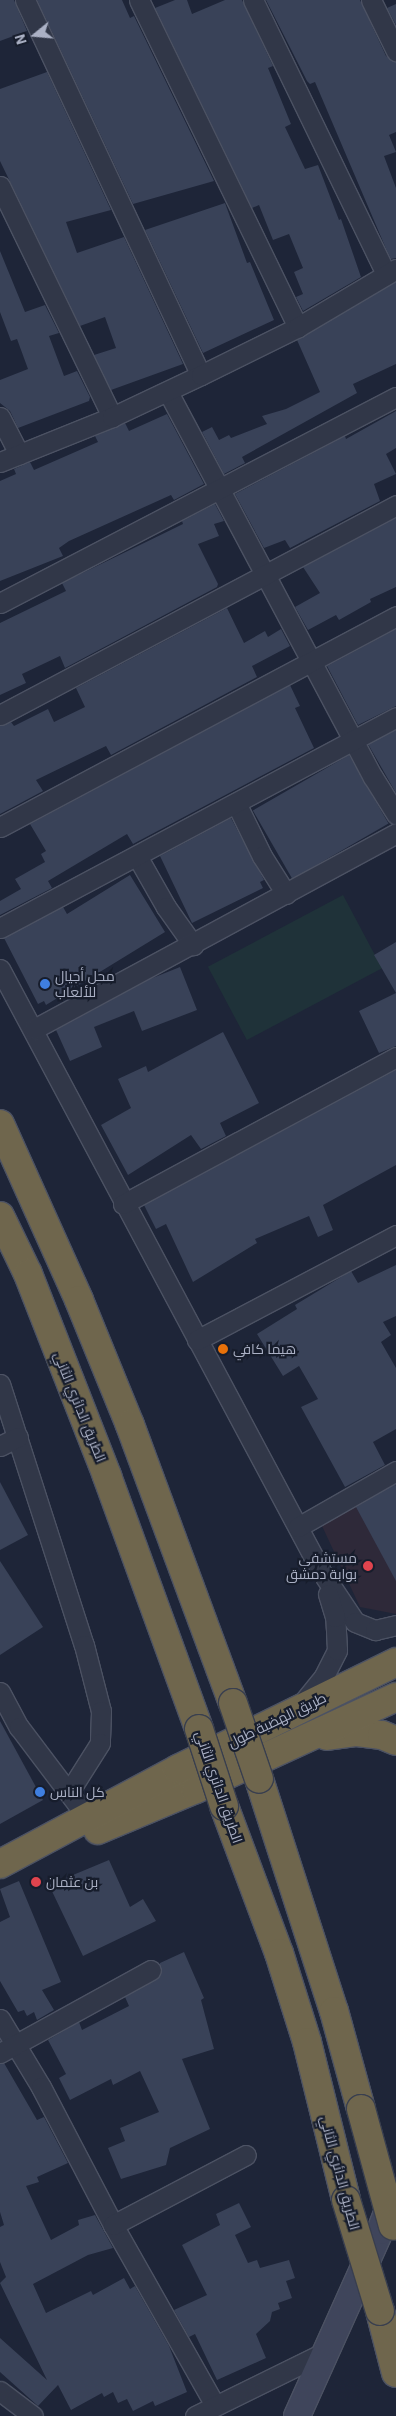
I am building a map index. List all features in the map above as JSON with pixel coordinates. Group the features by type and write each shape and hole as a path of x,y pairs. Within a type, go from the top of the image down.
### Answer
{"highway":[{"path":"0,1124 79,1300 130,1425 233,1703 334,2011 395,2231"},
{"name":"الطريق الدائري الثاني","path":"0,1216 28,1274 107,1476 280,1953 307,2042 346,2200 380,2311 396,2373"},
{"name":"طريق الهضبة طول","path":"0,1883 92,1824 297,1709 396,1662"},
{"name":"طريق الهضبة طول","path":"0,1864 92,1824 196,1790 396,1697"},
{"path":"303,1739 357,1732 382,1735 396,1741"}],"main road":[{"path":"297,2416 380,2232 396,2187"}],"street":[{"path":"25,0 201,375"},
{"path":"139,0 298,328"},
{"path":"0,462 112,417 168,392 298,328 391,271 253,0"},
{"path":"371,0 396,51"},
{"path":"0,186 112,417"},
{"path":"168,392 354,740 396,814"},
{"path":"0,603 396,397"},
{"path":"0,417 19,454"},
{"path":"0,715 396,505"},
{"path":"0,827 396,616"},
{"path":"0,928 396,717"},
{"path":"236,803 262,856 286,894"},
{"path":"34,1029 193,945 396,833"},
{"path":"137,856 166,907 193,945"},
{"path":"0,969 34,1029 123,1204 321,1571 354,1622 375,1630 396,1625"},
{"path":"123,1204 396,1057"},
{"path":"197,1340 396,1235"},
{"path":"0,1384 102,1711 100,1743 69,1792"},
{"path":"0,1446 18,1437"},
{"path":"298,1527 396,1471"},
{"path":"297,1709 324,1676 336,1650 335,1617 321,1571"},
{"path":"0,1692 19,1727 92,1824"},
{"path":"8,2048 151,1970"},
{"path":"0,2019 8,2048 114,2225 216,2405"},
{"path":"114,2225 246,2155"},
{"path":"195,2416 325,2352"},
{"path":"0,2391 33,2416"}],"shaded area":[{"path":"343,895 382,968 247,1040 208,967"},
{"name":"مستشفي بوابة دمشق","path":"396,1482 396,1614 360,1607 322,1526"}],"building":[{"path":"0,0 14,0 27,31 0,41"},
{"path":"37,0 122,0 130,18 134,16 214,181 133,204"},
{"path":"175,0 187,0 192,14 225,0 242,0 273,66 268,68 291,124 285,127 305,169 318,165 339,220 341,219 361,277 303,311 296,297 303,294 294,272 303,268 289,234 273,240 259,205 252,208 155,8"},
{"path":"266,0 360,0 386,56 396,62 396,132 389,135 396,152 384,156 396,188 396,258 391,259 387,251 315,82 310,84 307,81"},
{"path":"396,4 396,25 387,8"},
{"path":"47,72 111,210 66,222 77,253 124,237 183,364 111,390 94,355 116,348 105,317 80,326 0,161 0,89"},
{"path":"225,203 247,263 250,262 274,320 203,353 145,230"},
{"path":"0,251 25,312 45,305 59,333 49,336 64,376 77,371 90,397 89,401 18,428 10,411 0,403 0,380 28,369 17,339 11,341 0,312"},
{"path":"396,282 396,364 353,384 357,393 242,457 245,463 224,474 202,432 212,427 219,440 229,435 231,438 267,424 262,416 286,409 320,392 297,340"},
{"path":"396,411 396,448 386,454 396,474 374,484 380,501 290,548 285,540 264,548 235,494 345,436 346,439"},
{"path":"167,414 204,484 174,500 171,495 69,541 59,548 63,556 0,581 0,481 16,474 14,469 30,462 34,470 98,442 95,436 125,423 129,431"},
{"path":"215,504 224,521 214,524 219,536 198,544 218,584 217,587 65,668 60,656 22,674 26,683 0,695 0,623 66,591 62,583 183,524 182,521"},
{"path":"396,518 396,587 370,599 371,602 339,620 336,615 308,630 295,607 320,593 303,567"},
{"path":"227,608 244,643 265,631 268,637 281,629 290,646 252,666 257,677 111,755 106,746 36,780 43,791 0,814 0,726 11,722 14,726 48,709 54,722 85,707 76,688"},
{"path":"396,629 396,706 358,725 327,666"},
{"path":"290,685 300,706 295,708 314,748 133,844 127,834 48,881 52,888 0,915 0,901 21,889 15,879 45,862 41,854 46,851 30,824"},
{"path":"396,730 396,793 368,744"},
{"path":"349,755 389,823 292,879 253,810"},
{"path":"231,818 264,880 260,882 263,888 192,923 160,856"},
{"path":"130,875 165,932 46,1005 44,1001 38,1004 4,938 63,907 67,914"},
{"path":"396,942 396,993 374,955"},
{"path":"180,967 197,1010 142,1031 134,1011 94,1027 102,1047 70,1061 56,1030 150,979"},
{"path":"396,993 396,1046 379,1053 359,1011"},
{"path":"223,1032 259,1103 220,1123 226,1136 201,1149 191,1135 128,1175 101,1125 131,1108 118,1079 146,1066 148,1072"},
{"path":"396,1070 396,1165 323,1205 333,1230 318,1237 309,1216 255,1239 257,1243 193,1282 166,1224 156,1229 144,1205"},
{"path":"396,1265 396,1316 383,1322 391,1335 381,1342 396,1368 396,1429 373,1442 385,1465 345,1487 301,1407 318,1399 299,1366 283,1376 257,1334 297,1309 295,1305 351,1271 358,1283"},
{"path":"0,1482 28,1535 0,1550"},
{"path":"395,1484 396,1486 396,1581 356,1507"},
{"path":"0,1561 43,1627 0,1655"},
{"path":"0,1721 43,1800 0,1824"},
{"path":"109,1860 130,1907 143,1899 156,1921 83,1956 49,1885"},
{"path":"19,1881 61,1982 42,1990 54,2010 37,2020 34,2012 27,2016 24,2010 18,2012 0,1981 0,1922 10,1917 0,1889"},
{"path":"184,1952 204,1998 201,2000 214,2049 182,2059 210,2129 170,2148 166,2165 121,2179 108,2148 125,2141 120,2128 159,2112 140,2071 113,2085 111,2079 70,2100 59,2078 66,2074 48,2040 79,2022 82,2030 129,2006 125,1997 160,1976 160,1963"},
{"path":"4,2063 37,2120 44,2117 68,2163 37,2177 39,2182 26,2186 51,2240 79,2225 78,2220 95,2215 113,2248 88,2255 33,2284 46,2313 91,2291 93,2295 124,2278 130,2289 135,2286 169,2346 187,2392 155,2406 153,2401 133,2411 127,2399 118,2403 113,2392 104,2397 102,2393 71,2410 58,2385 38,2406 0,2372 0,2338 47,2380 0,2283 6,2277 0,2262 0,2227 4,2225 0,2212 0,2064"},
{"path":"239,2203 251,2227 235,2235 248,2263 257,2260 260,2268 289,2260 295,2278 286,2281 292,2298 278,2303 280,2309 272,2312 270,2321 256,2334 266,2358 217,2380 195,2334 189,2337 174,2310 207,2295 182,2245 220,2225 216,2214"}],"place":[{"name":"محل أجيال للألعاب","path":"45,984"},
{"name":"هيما كافي","path":"223,1349"},
{"name":"مستشفي بوابة دمشق","path":"368,1566"},
{"name":"كل الناس","path":"40,1792"},
{"name":"بن عثمان","path":"36,1882"}]}
